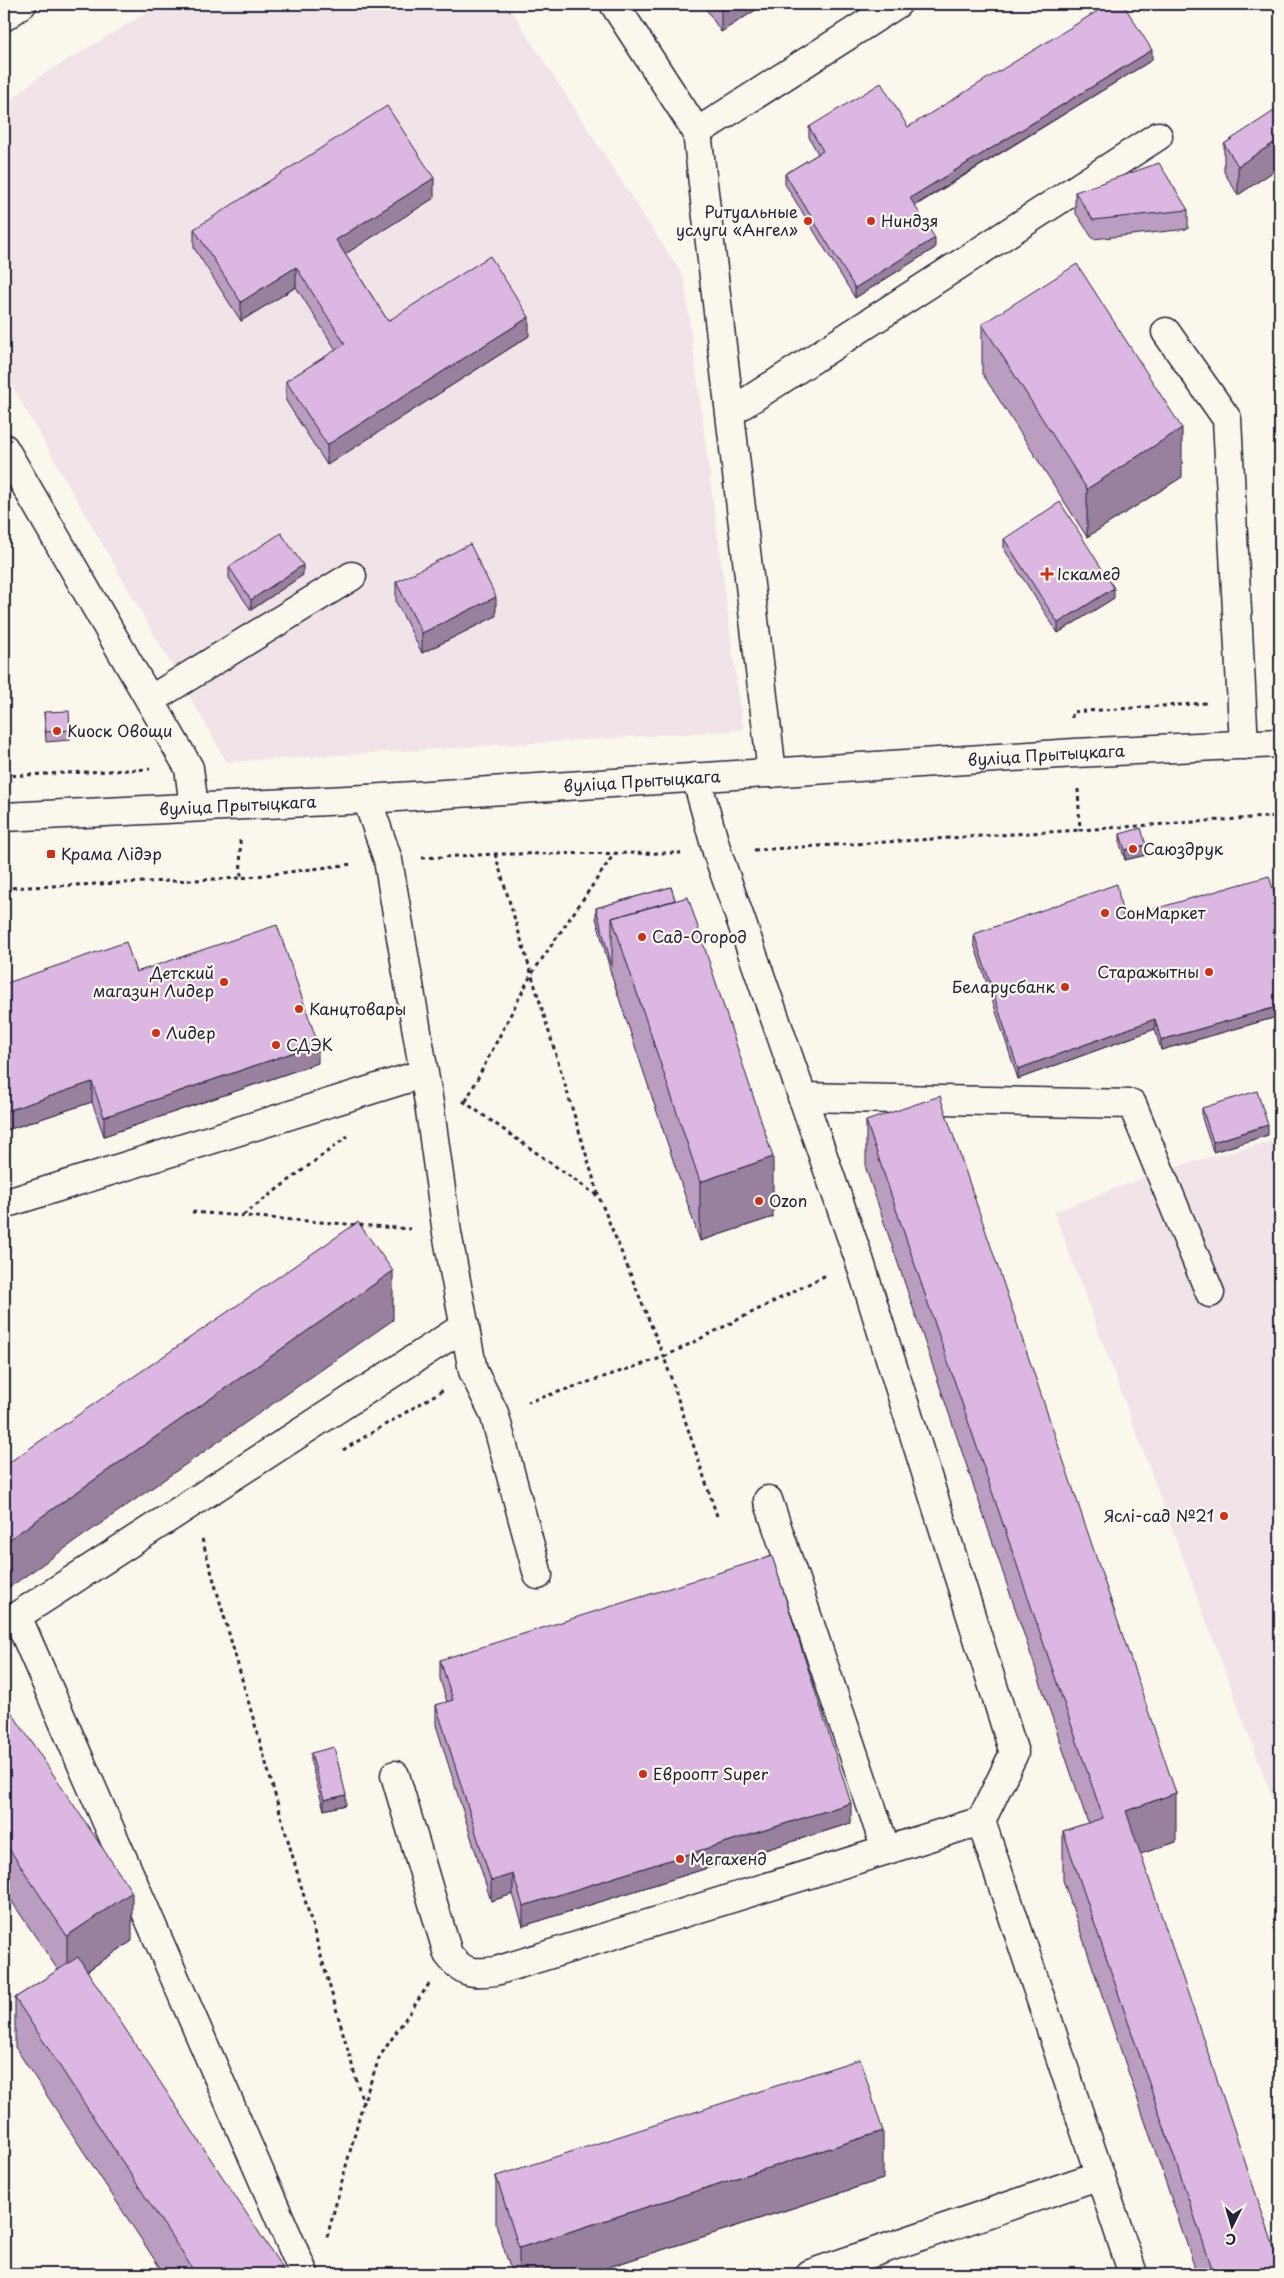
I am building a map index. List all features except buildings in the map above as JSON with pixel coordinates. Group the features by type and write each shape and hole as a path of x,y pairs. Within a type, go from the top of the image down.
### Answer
{"street":[{"path":"4,17 22,4"},
{"path":"614,4 697,132 772,773"},
{"path":"697,132 897,4"},
{"path":"731,412 1158,136"},
{"path":"1166,332 1227,419 1244,745"},
{"path":"4,448 189,768 194,807"},
{"path":"150,700 352,576"},
{"name":"вуліца Прытыцкага","path":"4,817 367,799 696,777 1280,743"},
{"path":"696,777 717,852 859,1259 1014,1753 981,1821 1133,2274"},
{"path":"367,799 388,860 422,1074 429,1103 447,1233 464,1326 474,1371 494,1414 538,1575"},
{"path":"4,1204 422,1074"},
{"path":"802,1097 1132,1104 1210,1293"},
{"path":"304,2274 18,1616 464,1326"},
{"path":"768,1500 886,1850"},
{"path":"395,1775 448,1954 455,1964 474,1974 496,1971 981,1821"},
{"path":"810,2274 1100,2175"}],"path":[{"path":"4,776 189,768"},
{"path":"239,805 241,878"},
{"path":"4,888 241,878 388,860 495,854 717,852 1080,830"},
{"path":"495,854 600,1197 664,1357 717,1516"},
{"path":"466,1101 532,975 614,854"},
{"path":"192,1212 447,1233"},
{"path":"494,1414 664,1357 859,1259"},
{"path":"200,1534 363,2104"},
{"path":"324,2246 363,2104 380,2056 448,1954"}],"shaded area":[{"path":"161,4 507,4 684,278 743,730 227,762 4,372 4,106 36,79"},
{"name":"Яслі-сад №21","path":"1280,1139 1280,1819 1054,1212 1168,1168"}],"place":[{"name":"Ритуальные услуги «Ангел»","path":"808,221"},
{"name":"Ниндзя","path":"871,221"},
{"name":"Іскамед","path":"1047,574"},
{"name":"Киоск Овощи","path":"57,731"},
{"name":"Саюздрук","path":"1133,849"},
{"name":"Крама Лідэр","path":"51,854"},
{"name":"СонМаркет","path":"1105,913"},
{"name":"Сад-Огород","path":"642,937"},
{"name":"Старажытны","path":"1209,972"},
{"name":"Детский магазин Лидер","path":"224,982"},
{"name":"Беларусбанк","path":"1065,987"},
{"name":"Канцтовары","path":"299,1009"},
{"name":"Лидер","path":"156,1033"},
{"name":"СДЭК","path":"276,1045"},
{"name":"Ozon","path":"759,1201"},
{"name":"Яслі-сад №21","path":"1224,1516"},
{"name":"Евроопт Super","path":"643,1774"},
{"name":"Мегахенд","path":"680,1859"}]}
